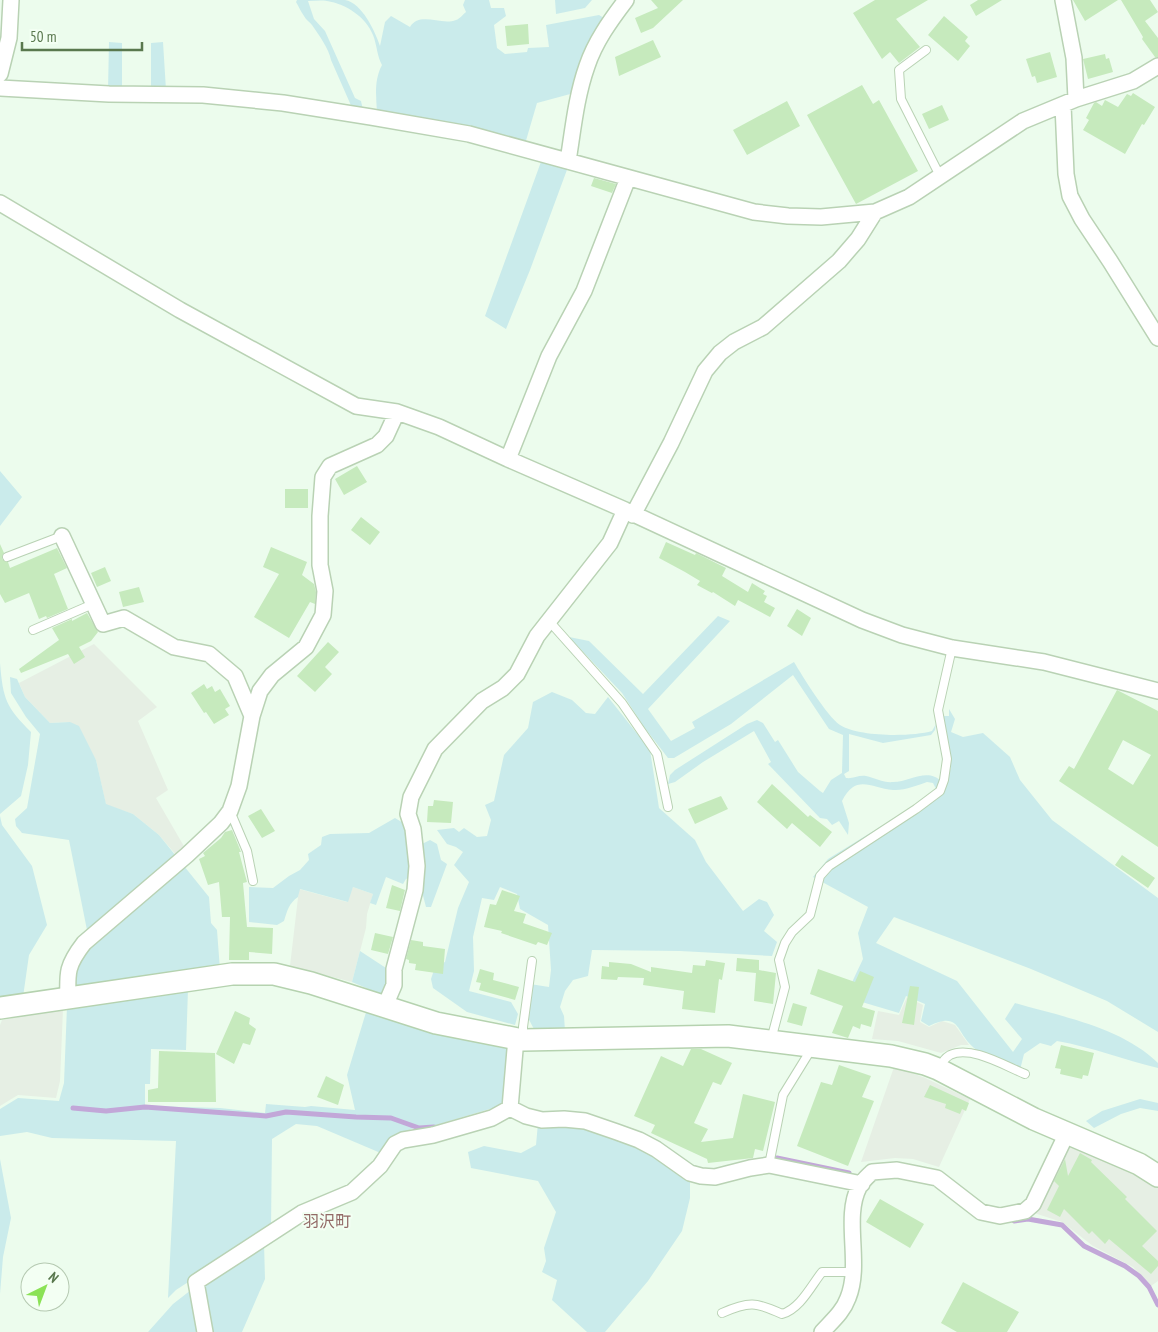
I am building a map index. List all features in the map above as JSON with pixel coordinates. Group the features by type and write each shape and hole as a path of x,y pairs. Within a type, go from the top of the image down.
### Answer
{"street":[{"path":"0,74 9,38 12,0"},
{"path":"568,161 579,93 586,66 605,29 626,0"},
{"path":"1063,0 1074,58 1069,102 1066,174 1070,196 1082,219 1158,338"},
{"path":"0,88 109,94 203,95 283,102 469,134 754,212 821,217 875,212 909,197 1023,121 1069,102 1132,81 1158,66"},
{"path":"508,459 549,356 584,291 628,178"},
{"path":"0,203 180,310 356,406 397,412 438,426 862,620 902,635 952,648 1044,662 1158,691"},
{"path":"385,1006 394,985 394,969 416,890 418,866 413,830 408,814 411,797 435,749 482,701 503,688 517,674 537,636 610,543 671,443 705,372 715,359 734,342 763,327 839,261 858,239 875,212"},
{"path":"68,999 67,972 74,956 84,943 187,856 221,823 230,811 239,786 252,716 260,692 272,675 306,647 322,615 325,591 320,565 320,516 323,477 330,466 377,444 386,436 397,412"},
{"path":"62,536 102,624 124,618 174,647 209,654 236,676 252,716"},
{"path":"0,1008 232,974 253,973 291,978 385,1006 436,1024 520,1039 728,1036 906,1058 938,1069 1003,1104 1138,1164 1158,1176"},
{"path":"510,1108 520,1039"},
{"path":"510,1108 526,1116 542,1120 564,1119 585,1121 617,1132 639,1140 690,1172 701,1176 714,1177 769,1165 862,1184"},
{"path":"205,1332 196,1282 302,1213 352,1192 380,1166 395,1144 403,1140 433,1135 492,1118 510,1108"},
{"path":"822,1332 843,1309 849,1297 853,1272 852,1212 859,1186 872,1172 897,1170 937,1178 981,1212 1000,1216 1025,1211 1034,1204 1067,1133"}],"lane":[{"path":"926,50 899,70 901,99 940,176"},
{"path":"7,557 62,536"},
{"path":"33,630 93,604"},
{"path":"549,621 622,703 657,754 668,807"},
{"path":"771,1040 785,987 779,960 785,943 792,932 810,915 820,876 829,866 940,791 944,780 947,759 938,710 952,648"},
{"path":"230,811 248,851 253,881"},
{"path":"520,1039 532,961"},
{"path":"769,1165 784,1094 813,1046"},
{"path":"938,1069 948,1056 957,1053 974,1053 1025,1074"},
{"path":"722,1313 752,1304 764,1306 782,1314 789,1312 822,1272 853,1272"}],"shaded area":[{"path":"297,0 345,0 351,2 367,18 380,46 385,22 391,16 410,27 414,22 425,19 450,21 457,19 466,12 463,5 465,0 489,0 491,8 504,8 506,16 494,25 497,48 505,54 527,52 528,48 549,47 546,25 599,15 604,18 574,93 537,103 525,144 377,112 377,82 382,65 370,28 348,8 325,1 308,1 314,19 325,31 355,98 361,101 363,110 353,110 326,47 302,13 296,2"},
{"path":"555,0 592,0 585,8 556,14"},
{"path":"109,42 122,43 122,90 108,90"},
{"path":"163,42 166,90 151,90 151,43"},
{"path":"542,159 568,167 506,329 485,316"},
{"path":"0,471 22,497 0,526"},
{"path":"718,616 730,621 648,709 671,741 695,728 692,722 794,662 829,713 840,725 849,729 872,734 899,735 932,731 936,724 935,730 931,735 883,743 849,734 849,771 844,774 846,778 866,776 890,782 925,775 942,782 947,778 951,768 943,716 949,716 949,709 955,719 951,732 963,737 983,733 1010,757 1020,780 1052,820 1158,898 1158,1032 1107,1001 1031,969 894,917 876,943 957,981 1013,1052 1022,1039 1005,1019 1015,1003 1091,1025 1127,1040 1158,1063 1158,1068 1057,1041 1051,1046 1040,1043 1024,1054 1020,1070 983,1054 974,1048 952,1022 939,1022 929,1026 921,1021 925,1004 906,996 899,1013 845,997 863,959 858,933 868,907 813,877 828,859 922,801 936,789 933,783 927,782 911,788 897,790 864,784 853,787 847,792 842,801 849,823 848,835 839,821 832,825 827,819 820,818 768,764 771,762 754,731 703,762 675,782 668,784 670,775 675,770 747,724 757,720 763,723 775,742 778,740 798,772 823,793 831,780 842,773 843,735 829,729 793,675 731,724 674,758 668,758 644,727 622,693 569,637 589,641 643,694"},
{"path":"94,644 157,707 138,721 168,790 156,798 185,848 176,855 159,835 133,814 106,805 96,760 70,722 50,723 25,697 19,683"},
{"path":"0,663 7,702 16,716 31,732 28,765 21,796 0,814"},
{"path":"10,677 17,679 25,697 50,723 70,722 79,726 96,760 106,804 133,814 159,835 209,897 211,923 217,930 220,970 66,990 70,955 87,930 69,840 22,833 16,826 15,819 27,808 40,734 26,717 11,693"},
{"path":"552,692 572,700 586,713 595,714 608,697 650,750 659,808 695,840 706,862 743,911 759,899 767,902 774,915 764,931 777,942 772,956 680,951 592,950 588,976 573,980 565,991 560,1007 564,1016 565,1031 535,1031 526,1014 530,984 549,987 551,970 548,925 520,909 517,894 500,887 494,900 482,898 473,937 474,971 469,991 511,1002 518,1014 515,1025 467,1012 433,988 431,979 435,967 445,962 458,908 469,882 454,865 463,852 447,844 437,830 454,828 459,832 464,828 477,837 487,836 491,820 485,805 494,801 504,755 528,728 533,702"},
{"path":"0,816 2,825 32,866 47,925 29,955 23,997 0,1000"},
{"path":"395,818 410,827 422,844 430,840 437,844 441,860 447,864 431,907 426,907 421,888 410,877 403,884 386,877 376,905 370,903 373,894 353,887 348,902 300,889 298,897 289,907 284,921 277,925 249,922 249,887 273,888 300,870 309,860 308,854 321,845 322,837 330,834 369,833"},
{"path":"353,887 373,894 352,982 290,966 299,889 347,902"},
{"path":"360,951 386,968 385,975 391,988 385,996 352,982"},
{"path":"188,989 186,1050 151,1049 150,1084 145,1084 145,1106 220,1108 265,1113 266,1104 355,1110 347,1075 367,1009 509,1045 506,1107 497,1111 493,1108 436,1125 418,1126 393,1138 383,1154 317,1126 296,1124 272,1139 271,1228 176,1290 168,1298 176,1141 52,1138 27,1132 0,1136 0,1109 18,1098 59,1101 64,1083 67,1006"},
{"path":"907,997 923,1005 920,1022 929,1027 942,1021 955,1025 969,1045 961,1045 941,1053 898,1041 872,1039 878,1011 899,1015"},
{"path":"63,1009 60,1081 56,1098 18,1095 0,1106 0,1025 2,1020"},
{"path":"894,1067 923,1077 970,1099 939,1167 913,1159 895,1158 861,1162"},
{"path":"1140,1099 1158,1103 1158,1111 1140,1108 1121,1114 1094,1128 1086,1121 1102,1111"},
{"path":"563,1121 637,1143 690,1163 690,1198 682,1231 648,1281 605,1332 587,1332 552,1300 557,1280 542,1272 546,1261 544,1248 556,1212 538,1181 471,1168 468,1152 484,1146 521,1153 536,1145 538,1123"},
{"path":"1066,1141 1124,1167 1158,1188 1158,1281 1151,1286 1133,1267 1093,1246 1062,1222 1031,1212"},
{"path":"0,1159 11,1218 3,1257 0,1294"},
{"path":"264,1243 265,1279 242,1332 211,1332 203,1290 208,1282"},
{"path":"191,1290 199,1332 148,1332 173,1304"}],"building":[{"path":"651,0 683,0 653,28 641,33 635,18 658,8"},
{"path":"875,0 928,0 896,19 920,47 899,63 890,52 882,59 853,13"},
{"path":"978,0 1002,0 976,16 970,5"},
{"path":"1073,0 1118,0 1085,21"},
{"path":"1121,0 1150,0 1158,12 1145,21 1158,38 1158,57 1155,57 1142,39 1143,37"},
{"path":"944,16 968,37 965,41 970,46 958,61 928,35"},
{"path":"528,24 529,44 507,46 505,26"},
{"path":"653,40 661,57 619,76 615,57"},
{"path":"1050,52 1057,77 1037,83 1035,76 1032,77 1026,59"},
{"path":"1105,54 1106,59 1109,58 1113,72 1088,79 1083,59"},
{"path":"862,85 873,104 879,100 918,171 856,204 807,115"},
{"path":"1133,93 1155,107 1144,125 1142,124 1125,154 1083,130 1089,120 1086,118 1094,103 1096,102 1102,106 1105,100 1118,107 1127,94 1131,96"},
{"path":"787,101 800,126 747,155 733,130"},
{"path":"942,105 949,120 929,129 922,114"},
{"path":"594,178 616,184 612,193 591,186"},
{"path":"357,466 367,482 344,495 335,479"},
{"path":"285,489 308,489 308,508 285,508"},
{"path":"361,517 380,532 370,545 351,530"},
{"path":"666,542 695,555 696,553 726,568 722,576 748,592 752,583 765,591 763,594 767,596 764,602 775,608 770,617 738,600 735,606 713,592 697,585 700,581 659,558"},
{"path":"0,544 4,553 2,559 8,562 10,568 57,548 67,568 54,574 68,609 47,618 46,616 39,619 29,593 5,603 0,594"},
{"path":"271,547 307,562 302,575 314,584 316,592 315,604 310,602 289,638 254,617 279,574 263,567"},
{"path":"105,567 111,581 97,587 91,573"},
{"path":"139,587 144,602 123,607 119,592"},
{"path":"797,609 811,618 802,636 787,626"},
{"path":"87,613 98,632 91,641 79,647 85,657 74,664 68,654 21,673 19,669 59,640 52,628"},
{"path":"328,642 339,652 325,667 332,674 315,692 297,676"},
{"path":"204,684 207,689 212,686 215,692 220,689 230,706 225,709 229,715 214,724 191,693"},
{"path":"1117,690 1158,711 1158,847 1059,781 1069,766 1074,769","holes":["1123,740 1151,755 1133,785 1108,769"]},
{"path":"772,784 808,817 810,815 832,832 820,847 792,823 787,829 757,802"},
{"path":"721,796 728,809 695,824 688,809"},
{"path":"434,800 453,802 451,823 427,822 428,806 433,806"},
{"path":"261,809 275,831 262,838 248,816"},
{"path":"232,830 241,852 239,852 247,882 243,883 247,927 273,928 272,954 249,952 249,960 229,960 230,917 222,917 219,882 208,885 199,859 205,856 203,853 221,838 225,832"},
{"path":"1122,855 1155,878 1148,888 1115,865"},
{"path":"392,885 405,890 400,911 386,908"},
{"path":"502,890 520,896 514,911 526,914 523,923 552,933 547,945 538,942 536,945 501,933 502,931 484,927 490,904 496,905"},
{"path":"375,933 393,937 388,954 371,950"},
{"path":"411,940 423,942 423,946 445,949 443,974 415,970 416,964 409,963 409,960 406,959"},
{"path":"737,958 759,960 759,970 776,973 773,1004 754,1001 756,973 736,971"},
{"path":"706,960 725,963 722,980 719,979 715,1013 682,1009 684,991 643,985 644,978 618,977 617,980 601,979 602,966 609,967 609,962 631,964 651,972 651,967 692,973 693,965 705,966"},
{"path":"480,969 494,973 493,980 519,987 515,1000 479,990 481,983 476,982"},
{"path":"818,969 855,982 860,971 874,977 862,1007 875,1011 871,1027 861,1024 860,1029 853,1026 848,1038 832,1033 843,1006 810,994"},
{"path":"910,986 919,987 914,1025 902,1023"},
{"path":"793,1003 807,1007 802,1026 787,1022"},
{"path":"235,1011 250,1018 249,1024 256,1029 250,1045 243,1043 234,1064 216,1054"},
{"path":"1061,1045 1094,1053 1088,1076 1083,1075 1082,1079 1060,1074 1061,1069 1055,1068"},
{"path":"691,1049 701,1049 732,1063 721,1085 713,1082 694,1123 708,1129 701,1142 733,1138 743,1094 775,1102 763,1151 755,1149 753,1158 708,1163 707,1159 651,1133 655,1125 634,1116 661,1056 683,1066"},
{"path":"159,1051 215,1053 216,1102 148,1102 148,1090 158,1088"},
{"path":"839,1065 871,1076 862,1097 874,1101 848,1166 797,1146 821,1082 832,1085"},
{"path":"326,1076 344,1085 338,1105 317,1097"},
{"path":"930,1085 969,1103 966,1111 962,1109 960,1114 945,1108 946,1104 924,1097"},
{"path":"1080,1153 1092,1160 1091,1162 1127,1197 1125,1199 1157,1231 1142,1246 1158,1261 1158,1266 1151,1274 1109,1239 1105,1244 1092,1231 1089,1234 1064,1209 1060,1217 1047,1210 1059,1186 1054,1181 1065,1159 1068,1176"},
{"path":"880,1199 924,1224 910,1248 866,1222"},
{"path":"963,1282 1019,1312 1007,1332 957,1332 941,1323"}],"waterway":[{"path":"73,1108 106,1111 145,1107 266,1116 286,1112 391,1118 419,1128 434,1127"},
{"path":"777,1158 849,1173"},
{"path":"1014,1221 1028,1219 1062,1225 1084,1246 1125,1266 1139,1276 1149,1287 1158,1305"}],"district":[{"name":"羽沢町","path":"327,1221"}]}
